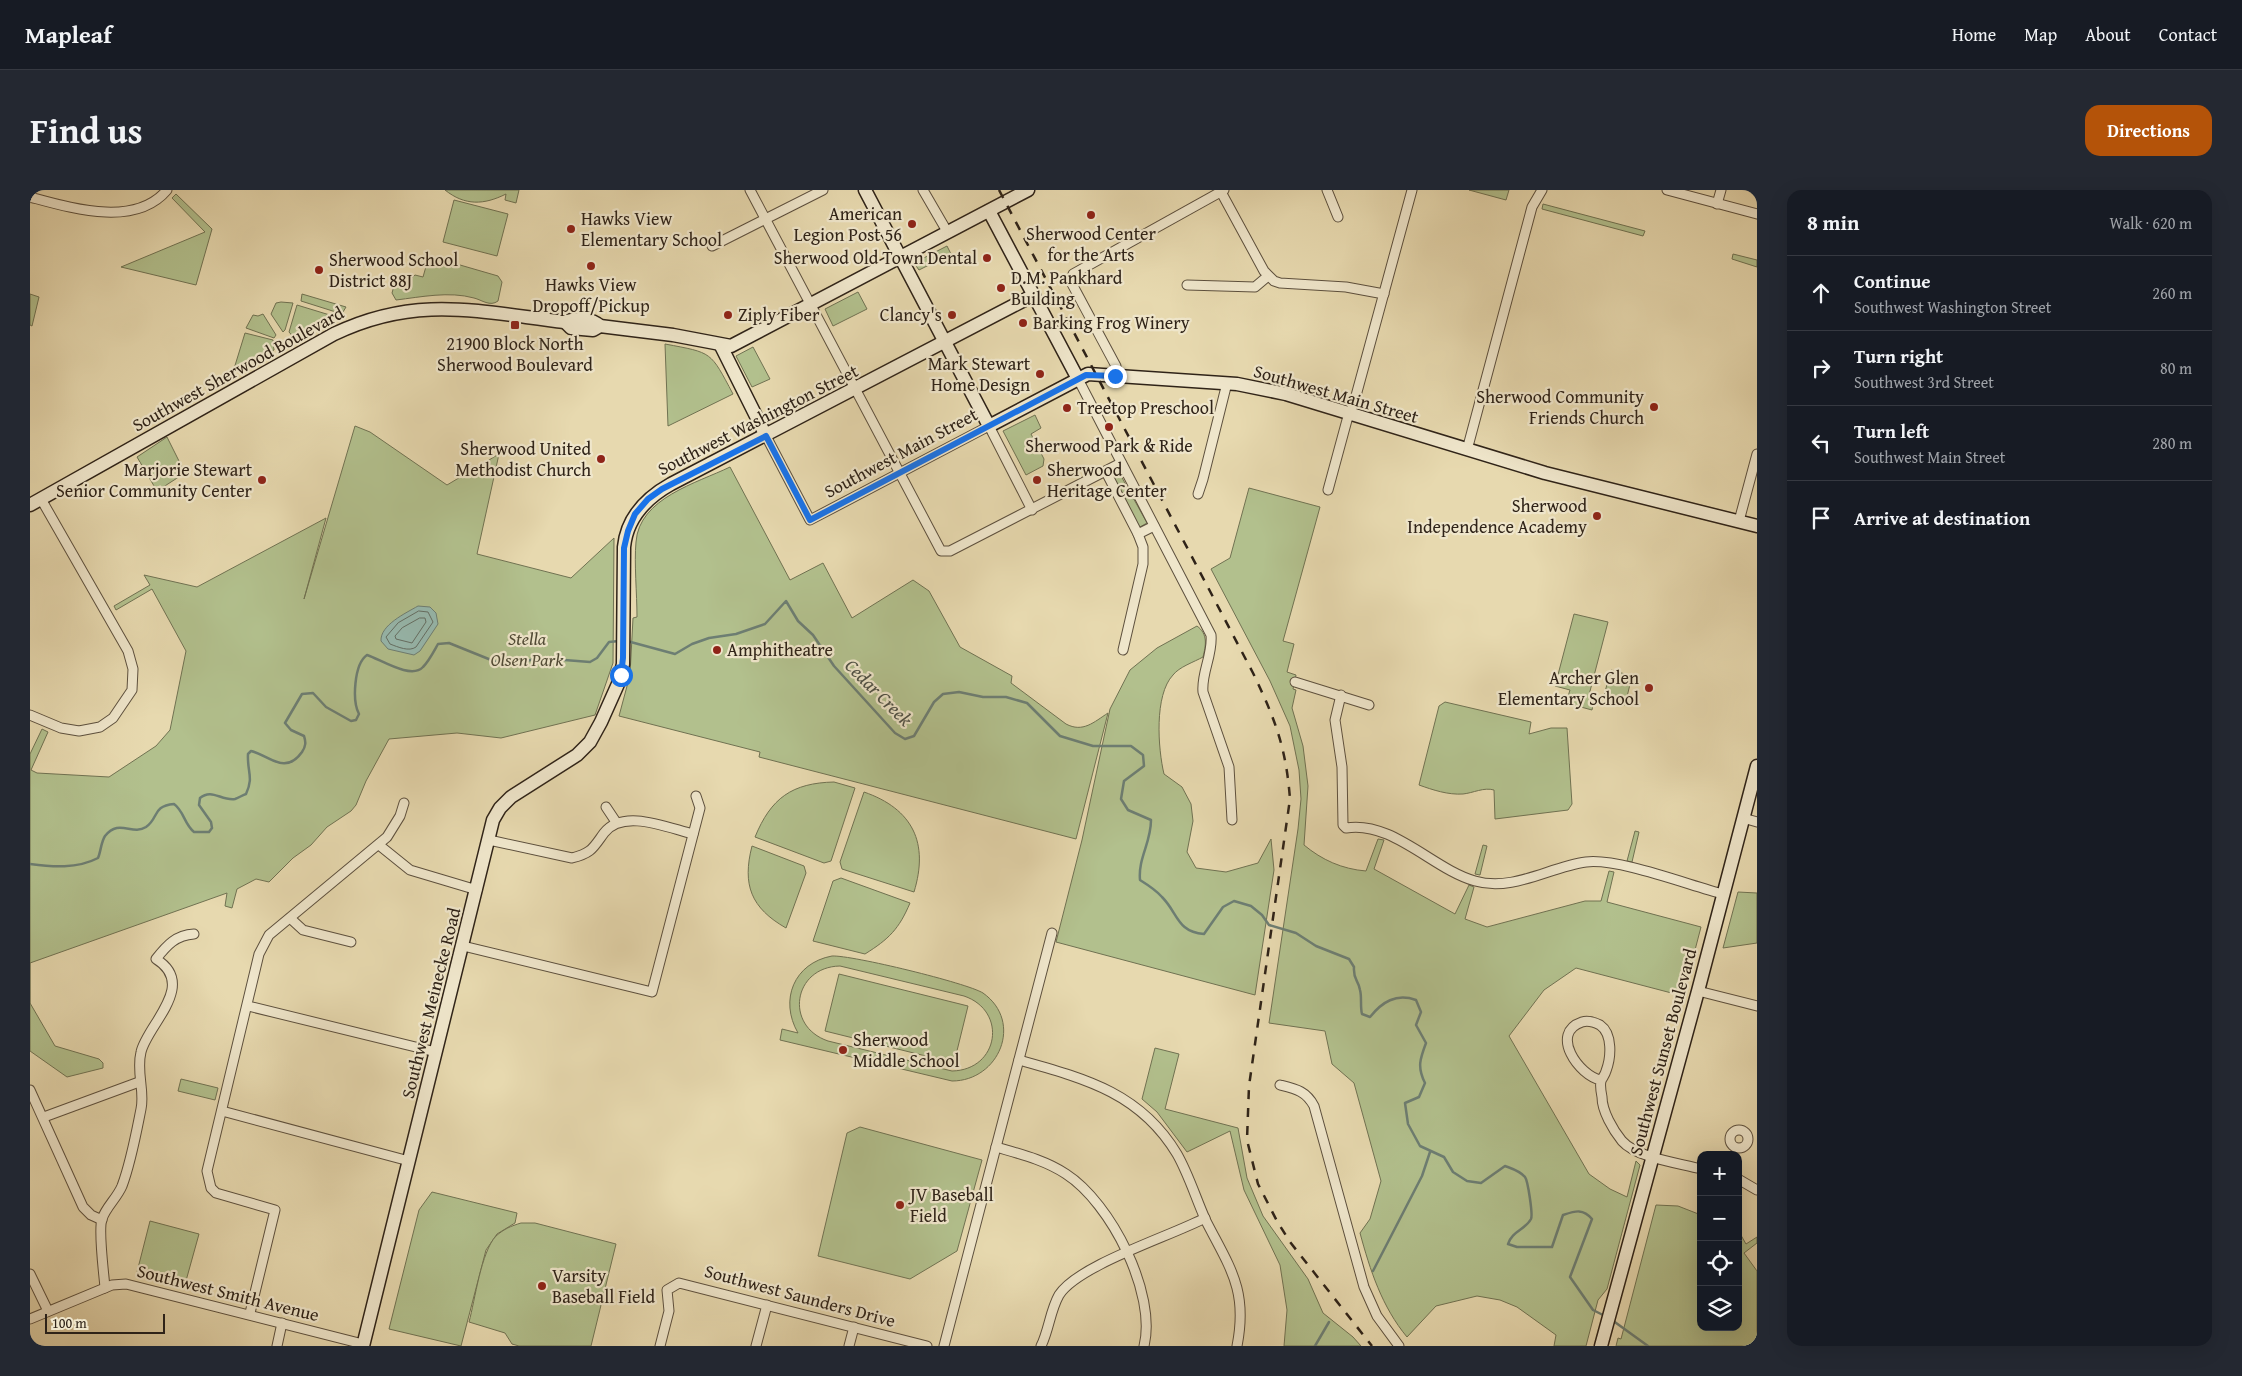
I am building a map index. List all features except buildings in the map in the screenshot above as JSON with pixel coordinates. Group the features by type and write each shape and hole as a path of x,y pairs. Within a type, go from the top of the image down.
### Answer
{"main road":[{"path":"865,190 989,426"},
{"path":"766,436 724,356 721,346 734,345 1028,190"},
{"path":"989,211 1078,379"},
{"name":"Southwest Washington Street","path":"604,716 621,675 625,542 630,525 638,510 648,499 662,489 1034,295"},
{"name":"Southwest Sherwood Boulevard","path":"36,502 334,334 375,316 407,310 441,308 568,325 573,318 595,321 597,328 673,335 721,346"},
{"name":"Southwest Main Street","path":"989,426 1088,374 1227,383 1272,390 1545,473 1757,526"},
{"name":"Southwest Meinecke Road","path":"363,1345 493,820 504,803 577,755 594,737 604,716"},
{"name":"Southwest Sunset Boulevard","path":"1601,1346 1757,766"}],"street":[{"path":"32,195 104,212 123,212 148,205 167,190"},
{"path":"750,190 939,548 943,552 950,552 1122,464"},
{"path":"712,246 823,190"},
{"path":"923,190 948,233"},
{"path":"1327,190 1338,217"},
{"path":"1328,490 1412,190"},
{"path":"1467,450 1532,206 1542,190"},
{"path":"1667,190 1757,214"},
{"path":"1717,204 1721,190"},
{"path":"1115,376 1116,366 1071,278 1073,274 1222,191 1268,276 1274,281 1292,285 1331,285 1384,294"},
{"path":"1187,285 1255,287 1268,276"},
{"path":"1078,379 1211,636 1211,650 1203,681 1203,692 1229,768 1232,820"},
{"path":"1198,494 1227,383"},
{"path":"989,426 1032,510"},
{"name":"Southwest Main Street","path":"766,436 810,520 989,426"},
{"path":"1739,521 1757,454"},
{"path":"1106,472 1143,547 1143,564 1123,650"},
{"path":"30,715 60,728 79,731 100,727 113,718 132,690 133,669 128,651 36,502"},
{"path":"1138,534 1154,526"},
{"path":"1295,682 1369,705"},
{"path":"1340,695 1335,720 1341,756 1344,828 1369,830 1390,837 1459,874 1481,882 1505,883 1574,864 1600,862 1723,894"},
{"path":"463,946 652,992 700,808 696,796"},
{"path":"250,1314 275,1210 223,1197 211,1188 208,1181 208,1164 264,943 270,935 379,845 394,826 404,804"},
{"path":"606,807 616,822"},
{"path":"1743,818 1757,822"},
{"path":"489,840 572,858 586,855 596,847 605,832 616,822 636,820 693,834"},
{"path":"379,845 410,870 477,890"},
{"path":"290,918 303,930 350,942"},
{"path":"944,1346 1052,933"},
{"path":"105,1288 102,1220 117,1197 124,1179 142,1106 139,1082 141,1049 169,1003 171,993 169,972 163,963 156,958 166,946 177,938 194,934"},
{"path":"1698,991 1757,1006"},
{"path":"248,1006 436,1052"},
{"path":"1601,1080 1586,1074 1569,1051 1567,1044 1570,1031 1584,1022 1589,1021 1601,1026 1609,1036 1608,1064 1601,1080 1604,1111 1619,1137 1632,1150 1697,1167"},
{"path":"1018,1060 1086,1079 1120,1096 1139,1110 1161,1131 1177,1154 1205,1218 1230,1263 1237,1284 1241,1310 1237,1346"},
{"path":"44,1117 139,1082"},
{"path":"1280,1085 1300,1090 1309,1096 1314,1106 1364,1287 1377,1316 1399,1346"},
{"path":"30,1090 44,1117 49,1134 83,1207 91,1215 102,1220"},
{"path":"222,1111 409,1162"},
{"path":"996,1147 1043,1161 1067,1174 1084,1187 1106,1212 1126,1253 1145,1302 1147,1325 1144,1346"},
{"path":"1742,1181 1757,1190"},
{"path":"1041,1346 1052,1310 1064,1288 1083,1274 1205,1218"},
{"path":"30,1274 48,1311"},
{"name":"Southwest Smith Avenue","path":"30,1319 105,1288 126,1284 250,1314 363,1345"},
{"name":"Southwest Saunders Drive","path":"660,1346 669,1311 667,1290 675,1284 688,1284 927,1346"},
{"path":"756,1346 767,1305"},
{"path":"277,1346 282,1323"},
{"path":"849,1346 854,1327"}],"green space":[{"path":"445,190 519,190 516,203 505,200 506,194 498,198 475,202 460,199"},
{"path":"1469,190 1509,190 1506,200"},
{"path":"176,194 212,229 196,285 121,267 205,232 172,198"},
{"path":"454,200 508,214 497,256 443,242"},
{"path":"1543,204 1645,231 1643,236 1542,209"},
{"path":"947,246 951,254 919,270 914,263"},
{"path":"1733,254 1757,260 1757,267 1732,259"},
{"path":"429,256 498,276 502,282 498,301 489,303 455,295 425,296 396,300 392,293 394,286 406,283 415,275 423,277"},
{"path":"858,292 867,309 833,326 825,309"},
{"path":"30,294 39,297 32,326 30,325"},
{"path":"302,294 346,307 343,312 339,313 301,301"},
{"path":"276,303 293,303 283,332 271,314"},
{"path":"297,305 333,316 295,339 289,332"},
{"path":"263,314 276,335 274,338 246,328 253,315"},
{"path":"245,333 273,340 274,350 233,372"},
{"path":"665,344 702,352 708,356 719,369 733,394 668,426"},
{"path":"753,347 770,379 752,387 736,356"},
{"path":"1035,415 1041,428 1031,434 1044,459 1043,466 1026,475 1003,431"},
{"name":"Stella Olsen Park","path":"355,426 370,432 447,485 499,454 477,554 571,578 614,538 613,663 595,715 501,738 457,733 389,739 366,781 356,805 351,811 327,827 311,845 293,858 269,882 256,879 237,889 232,908 225,906 227,893 30,963 30,754 42,729 48,732 31,770 37,773 109,777 156,746 170,730 186,651 152,589 116,610 114,606 150,585 144,575 197,587 326,518 304,599"},
{"path":"167,437 185,473 157,491 137,457"},
{"path":"730,467 790,580 823,563 852,618 913,580 929,591 960,647 1012,676 1011,683 1066,724 1083,727 1108,713 1076,839 759,757 760,752 619,716 630,675 633,618 637,617 635,550 640,527 647,514 658,503 687,486"},
{"path":"1120,474 1147,523 1138,528 1112,475"},
{"path":"1249,488 1320,507 1283,641 1294,644 1287,672 1296,675 1293,689 1296,690 1292,708 1303,746 1308,786 1304,845 1333,863 1366,871 1378,839 1384,840 1374,869 1455,914 1469,885 1474,887 1465,919 1487,927 1585,901 1601,901 1609,871 1614,872 1607,902 1701,927 1683,996 1576,968 1544,990 1509,1036 1589,1174 1610,1189 1627,1197 1636,1161 1640,1165 1607,1289 1598,1300 1586,1346 1554,1346 1556,1335 1517,1307 1500,1300 1477,1296 1436,1306 1407,1337 1398,1325 1378,1288 1360,1233 1370,1219 1381,1181 1354,1083 1332,1064 1325,1031 1269,1023 1298,829 1301,799 1299,770 1290,726 1270,681 1211,569 1230,558"},
{"path":"1574,614 1608,622 1589,695 1594,699 1592,710 1566,703 1570,690 1555,686"},
{"path":"1197,626 1205,636 1203,657 1176,672 1167,684 1160,709 1160,751 1164,774 1182,787 1191,804 1193,821 1187,852 1196,868 1226,872 1258,863 1271,839 1274,870 1255,995 1056,942 1082,840 1110,709 1130,670 1157,648"},
{"path":"1611,670 1632,676 1625,705 1603,699"},
{"path":"1445,702 1531,722 1529,734 1551,728 1567,728 1572,804 1568,810 1495,819 1494,790 1486,789 1452,794 1419,785 1439,706"},
{"path":"834,782 855,788 831,861 824,863 755,837 768,812 785,795 806,786"},
{"path":"864,792 881,799 895,808 913,830 918,843 919,858 914,892 842,869 840,862"},
{"path":"1635,831 1639,832 1632,862 1627,861"},
{"path":"1483,845 1487,846 1480,875 1475,874"},
{"path":"752,846 804,866 806,873 786,928 757,904 752,894 748,872"},
{"path":"841,878 910,903 902,920 892,933 865,954 813,941 833,881"},
{"path":"1738,892 1757,893 1757,943 1723,948"},
{"path":"832,956 862,960 973,988 983,993 995,1005 1002,1019 1004,1034 1001,1048 993,1061 982,1071 969,1078 952,1081 780,1040 782,1029 798,1033 792,1021 790,996 800,975 808,966","holes":["840,966 964,996 978,1003 987,1014 992,1026 992,1039 988,1051 980,1061 968,1068 952,1071 828,1041 814,1034 805,1023 800,1011 800,998 804,986 812,976 824,969"]},
{"path":"839,974 968,1006 954,1063 825,1031"},
{"path":"30,1003 55,1046 99,1059 103,1063 103,1068 67,1077 30,1051"},
{"path":"1155,1048 1179,1054 1165,1109 1238,1128 1247,1178 1263,1216 1308,1279 1323,1313 1353,1337 1361,1346 1284,1346 1287,1310 1280,1265 1244,1190 1230,1131 1187,1152 1157,1112 1142,1099"},
{"path":"181,1079 218,1088 215,1100 178,1091"},
{"name":"JV Baseball Field","path":"860,1127 982,1160 957,1251 910,1279 818,1256 847,1133"},
{"path":"432,1192 517,1213 515,1223 497,1234 486,1250 461,1346 389,1329 419,1210"},
{"path":"1656,1205 1678,1206 1697,1213 1697,1331 1742,1331 1742,1237 1746,1244 1757,1237 1757,1243 1744,1253 1757,1271 1757,1346 1616,1346 1618,1338 1621,1339"},
{"path":"150,1221 199,1234 184,1288 136,1276"},
{"name":"Varsity Baseball Field","path":"521,1223 535,1223 616,1244 591,1346 519,1346 512,1344 505,1333 469,1322 482,1264 491,1243 502,1231"}],"water":[{"path":"418,606 430,607 436,613 438,624 420,651 414,655 388,649 381,641 385,630 395,620"}],"waterway":[{"name":"Cedar Creek","path":"627,641 675,654 692,644 709,638 736,634 765,624 786,601 798,621 813,635 834,666 895,733 905,739 914,736 934,702 943,694 959,692 983,697 1006,697 1027,703 1060,736 1093,746 1131,746 1143,755 1144,766 1124,781 1121,799 1128,810 1151,820 1149,836 1141,865 1140,880 1160,894 1179,921 1188,930 1204,934 1223,907 1234,901 1251,906 1262,915 1269,925 1296,933 1316,946 1349,959 1354,967 1354,975 1360,990 1362,1014 1370,1017 1379,1007 1396,998 1416,1000 1421,1012 1416,1025 1426,1043 1420,1063 1425,1083 1419,1097 1405,1103 1408,1124 1420,1146 1444,1157 1453,1172 1467,1181 1481,1183 1505,1166 1525,1177 1530,1198 1531,1219 1512,1236 1508,1244 1517,1247 1552,1247 1563,1215 1579,1211 1589,1216 1592,1219 1570,1277 1593,1310 1605,1316"},
{"name":"Cedar Creek","path":"30,864 73,866 90,862 98,858 104,838 110,831 115,828 136,830 146,827 159,810 167,805 174,804 194,832 209,832 212,828 211,822 199,805 200,798 204,795 213,794 235,799 246,794 250,783 248,754 251,751 283,763 289,763 296,759 302,752 305,744 304,736 291,730 285,723 302,694 313,693 326,707 351,721 356,720 359,714 355,701 357,674 359,666 367,655 403,670 411,671 423,667 438,644 449,643 506,666 539,658 590,662 597,658 609,642 619,641"},
{"path":"1373,1271 1422,1176 1430,1152"},
{"name":"Cedar Creek","path":"1612,1320 1648,1346"},
{"path":"1315,1346 1329,1322"}],"railway":[{"path":"999,190 1253,673 1268,705 1278,734 1286,764 1290,799 1249,1086 1247,1140 1258,1184 1277,1221 1290,1242 1372,1346"}],"place":[{"name":"Sherwood Center for the Arts","path":"1091,215"},
{"name":"American Legion Post 56","path":"912,224"},
{"name":"Hawks View Elementary School","path":"571,229"},
{"name":"Sherwood Old Town Dental","path":"987,258"},
{"name":"Hawks View Dropoff/Pickup","path":"591,266"},
{"name":"Sherwood School District 88J","path":"319,270"},
{"name":"D.M. Pankhard Building","path":"1001,288"},
{"name":"Ziply Fiber","path":"728,315"},
{"name":"Clancy's","path":"952,315"},
{"name":"Barking Frog Winery","path":"1023,323"},
{"name":"21900 Block North Sherwood Boulevard","path":"515,325"},
{"name":"Mark Stewart Home Design","path":"1040,374"},
{"name":"Sherwood Community Friends Church","path":"1654,407"},
{"name":"Treetop Preschool","path":"1067,408"},
{"name":"Sherwood Park & Ride","path":"1109,427"},
{"name":"Sherwood United Methodist Church","path":"601,459"},
{"name":"Marjorie Stewart Senior Community Center","path":"262,480"},
{"name":"Sherwood Heritage Center","path":"1037,480"},
{"name":"Sherwood Independence Academy","path":"1597,516"},
{"name":"Amphitheatre","path":"717,650"},
{"name":"Archer Glen Elementary School","path":"1649,688"},
{"name":"Sherwood Middle School","path":"843,1050"},
{"name":"JV Baseball Field","path":"900,1205"},
{"name":"Varsity Baseball Field","path":"542,1286"}],"route":[{"path":"621,675 623,664 625,542 635,514 656,492 766,436 810,520 1088,374 1115,376"}]}
